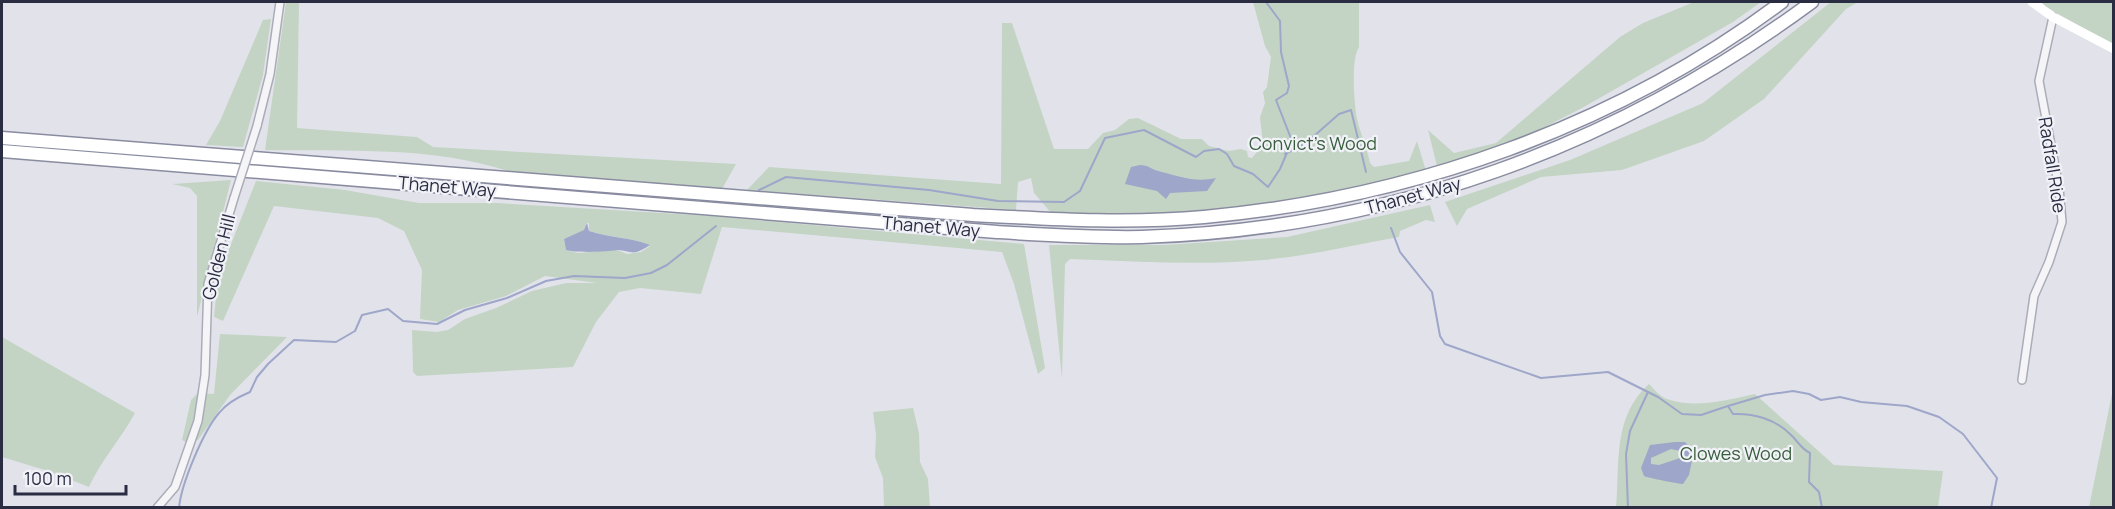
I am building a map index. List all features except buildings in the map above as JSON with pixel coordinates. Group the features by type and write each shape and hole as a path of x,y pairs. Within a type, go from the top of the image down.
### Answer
{"highway":[{"name":"Thanet Way","path":"2,138 973,215 1063,220 1202,217 1278,208 1385,188 1516,147 1611,107 1671,75 1717,48 1782,2"},
{"name":"Thanet Way","path":"2,151 1082,238 1201,234 1282,224 1378,207 1488,176 1572,143 1645,108 1734,57 1812,2"}],"street":[{"name":"Golden Hill","path":"157,507 175,487 198,421 205,375 208,284 257,126 270,74 280,2"},
{"path":"2032,2 2053,17 2114,49"},
{"name":"Radfall Ride","path":"2022,380 2034,296 2049,262 2062,222 2059,188 2039,81 2053,17"}],"green space":[{"path":"286,2 299,2 297,128 417,137 433,147 736,164 722,189 516,174 455,158 424,154 265,150"},
{"name":"Convict's Wood","path":"1253,2 1359,2 1359,47 1354,69 1354,98 1357,119 1370,163 1374,167 1409,161 1417,141 1426,171 1288,200 1147,214 1053,215 1034,193 1031,178 1018,182 1016,210 747,190 769,167 1001,184 1002,23 1012,23 1054,149 1088,149 1103,133 1115,130 1129,119 1138,118 1181,139 1202,139 1209,146 1229,151 1241,149 1247,151 1248,157 1252,158 1263,144 1260,117 1265,103 1263,92 1267,87 1271,57 1265,46"},
{"path":"1694,2 1761,2 1733,22 1582,108 1506,147 1437,166 1428,130 1454,153 1496,143 1620,37 1643,23"},
{"path":"1831,2 1858,2 1846,9 1764,99 1704,141 1622,170 1541,177 1467,209 1457,226 1445,202 1570,160 1703,103"},
{"path":"2042,2 2113,2 2113,45 2046,7"},
{"path":"271,19 263,75 243,147 206,145 220,121 263,20"},
{"path":"231,180 197,317 197,196 190,188 172,184"},
{"path":"256,181 345,190 419,203 497,203 712,216 1024,244 1045,368 1038,374 1014,284 1002,252 722,227 701,294 640,288 619,292 596,322 573,367 417,376 413,372 412,330 437,332 448,330 465,319 496,308 532,291 566,283 597,283 545,276 506,296 458,310 439,322 420,319 422,270 404,231 378,218 274,206 223,321 214,317 218,277","holes":["589,223 589,231 650,246 641,252 627,254 617,250 578,253 566,250 564,239 584,231"]},
{"path":"1430,205 1435,222 1426,220 1400,231 1399,237 1297,256 1215,263 1070,259 1065,264 1062,379 1049,245 1164,245 1287,237"},
{"path":"220,334 287,337 230,395 198,440 188,443 182,440 191,400 198,393 214,394"},
{"path":"2,337 135,413 89,487 2,457"},
{"name":"Clowes Wood","path":"1649,384 1664,398 1678,402 1711,402 1755,394 1834,465 1943,471 1938,507 1616,508 1618,458 1623,426 1637,397"},
{"path":"2113,389 2113,507 2089,507"},
{"path":"913,408 919,433 920,462 928,479 930,507 884,507 883,478 875,457 876,434 873,412"}],"water":[{"path":"1140,165 1187,178 1201,180 1216,178 1207,191 1170,193 1166,199 1157,191 1125,184 1131,167"},
{"path":"587,223 589,231 650,245 633,252 566,250 564,239 584,230"},
{"path":"1685,442 1694,451 1689,475 1683,484 1644,476 1641,468 1650,445","holes":["1671,449 1680,451 1680,458 1659,465 1651,464 1651,458"]}],"waterway":[{"path":"759,190 786,177 929,190 998,201 1064,202 1080,191 1105,138 1144,130 1196,157 1204,151 1219,149 1227,154 1234,166 1253,174 1268,187 1280,169 1292,141 1276,100 1287,93 1289,86 1281,52 1280,21 1266,2"},
{"path":"1285,154 1306,143 1339,114 1351,110 1366,172"},
{"path":"179,508 189,472 200,444 213,421 229,403 250,392 257,377 294,340 336,342 355,331 362,315 388,309 403,321 437,324 465,310 507,298 546,281 574,276 625,278 651,273 667,265 716,226"},
{"path":"1391,228 1400,252 1432,292 1440,336 1445,344 1541,378 1608,372 1658,397 1682,414 1701,415 1728,406 1733,414 1756,416 1778,424 1810,453 1809,482 1819,492 1822,508"},
{"path":"1728,406 1765,395 1793,391 1809,394 1821,400 1840,397 1861,402 1907,406 1939,417 1963,434 1997,478 1991,508"},
{"path":"1628,508 1626,454 1630,431 1648,392"}]}
